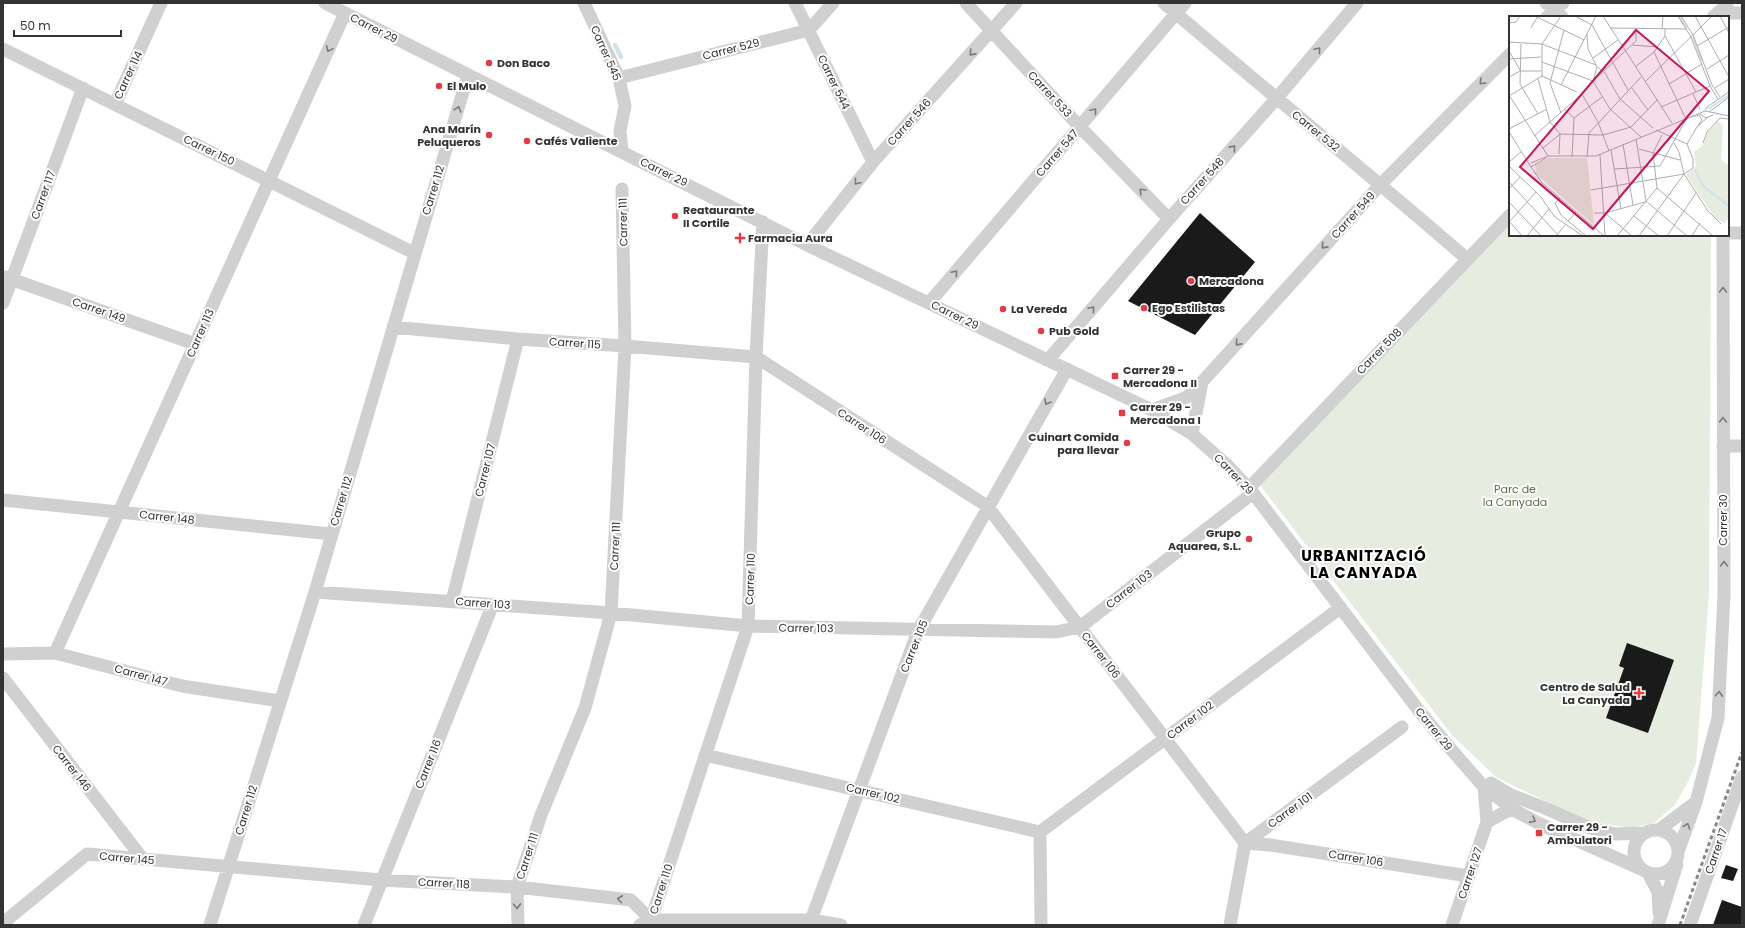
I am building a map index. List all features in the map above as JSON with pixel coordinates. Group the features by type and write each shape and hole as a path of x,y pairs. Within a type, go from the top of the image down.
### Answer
{"street":[{"name":"Carrer 114","path":"115,104 161,3"},
{"name":"Carrer 29","path":"325,3 807,245 1152,410 1192,434 1227,465 1251,491 1448,747 1484,787 1514,810 1538,823 1644,871"},
{"name":"Carrer 545","path":"584,3 619,78 625,106 620,131 622,151"},
{"name":"Carrer 544","path":"795,3 873,162"},
{"path":"809,30 833,3"},
{"name":"Carrer 533","path":"966,3 1080,127 1169,219"},
{"name":"Carrer 546","path":"807,245 873,162 1016,3"},
{"name":"Carrer 532","path":"1164,3 1276,99 1381,184 1467,259"},
{"name":"Carrer 547","path":"929,303 1185,3"},
{"name":"Carrer 548","path":"1048,360 1169,219 1276,99 1356,3"},
{"path":"1715,16 1727,10 1742,13"},
{"name":"Carrer 113","path":"55,653 345,13"},
{"name":"Carrer 529","path":"619,78 809,30"},
{"name":"Carrer 150","path":"3,49 414,253"},
{"name":"Carrer 549","path":"1152,410 1187,397 1381,184 1509,55"},
{"name":"Carrer 112","path":"210,925 314,592 468,75"},
{"name":"Carrer 117","path":"3,303 7,278 83,88"},
{"name":"Carrer 111","path":"518,925 517,887 541,814 585,708 611,613 625,346 622,189"},
{"name":"Carrer 508","path":"1251,491 1467,259 1509,216"},
{"name":"Carrer 110","path":"648,923 748,626 756,357 763,222"},
{"path":"1729,233 1742,233"},
{"name":"Carrer 30","path":"1678,854 1696,802 1714,733 1718,711 1724,595 1722,446 1723,236"},
{"name":"Carrer 149","path":"7,278 195,344"},
{"name":"Carrer 115","path":"393,327 518,339 756,357"},
{"name":"Carrer 107","path":"452,601 518,339"},
{"name":"Carrer 106","path":"756,357 987,506 1245,843 1270,845 1468,876"},
{"name":"Carrer 105","path":"811,920 918,630 987,506 1067,369"},
{"path":"1192,434 1202,382"},
{"path":"1722,446 1742,446"},
{"name":"Carrer 103","path":"314,592 611,613 748,626 1056,632 1080,628 1251,491"},
{"name":"Carrer 148","path":"3,500 331,534"},
{"name":"Carrer 116","path":"364,925 493,604"},
{"name":"Carrer 102","path":"705,755 1040,832 1340,608"},
{"name":"Carrer 147","path":"3,654 55,653 182,686 280,701"},
{"name":"Carrer 146","path":"3,678 142,858"},
{"name":"Carrer 101","path":"1245,843 1402,727"},
{"name":"Carrer 29","path":"1470,770 1511,795 1548,809 1590,828 1616,834 1644,833"},
{"name":"Carrer 17","path":"1690,925 1742,777"},
{"name":"Carrer 127","path":"1452,925 1487,822 1484,787"},
{"path":"1659,830 1696,802"},
{"path":"1487,822 1505,812 1514,810"},
{"path":"1652,830 1659,830 1672,836 1676,842 1678,854 1659,924 1658,892 1636,862 1634,855 1634,847 1638,839 1644,833 1652,830"},
{"path":"1040,832 1040,925"},
{"path":"1230,925 1245,843"},
{"name":"Carrer 145","path":"3,923 87,854 228,867"},
{"path":"1644,871 1662,874 1670,871 1675,865 1678,854"},
{"name":"Carrer 118","path":"228,867 381,880 517,887 631,900 648,923"},
{"path":"648,923 811,920 841,925"}],"green space":[{"name":"Parc de la Canyada","path":"1509,220 1509,236 1711,236 1709,596 1696,763 1689,780 1674,806 1654,823 1630,828 1586,821 1496,777 1452,735 1260,485"}],"building":[{"name":"Mercadona","path":"1200,213 1255,262 1195,335 1128,301"},
{"name":"Centro de Salud La Canyada","path":"1627,643 1674,660 1648,733 1606,718 1624,668 1619,666"},
{"path":"1726,865 1738,869 1733,881 1721,878"},
{"path":"1722,900 1742,907 1742,925 1713,925"}],"waterway":[{"path":"615,45 621,57"}],"railway":[{"path":"1680,925 1742,752"}],"place":[{"name":"Don Baco","path":"489,63"},
{"name":"El Mulo","path":"439,86"},
{"name":"Ana Marín Peluqueros","path":"489,135"},
{"name":"Cafés Valiente","path":"527,141"},
{"name":"Reataurante II Cortile","path":"675,216"},
{"name":"Farmacia Aura","path":"740,238"},
{"name":"Mercadona","path":"1191,281"},
{"name":"Ego Estilistas","path":"1144,308"},
{"name":"La Vereda","path":"1003,309"},
{"name":"Pub Gold","path":"1041,331"},
{"name":"Carrer 29 - Mercadona II","path":"1115,376"},
{"name":"Carrer 29 - Mercadona I","path":"1122,413"},
{"name":"Cuinart Comida para llevar","path":"1127,443"},
{"name":"Grupo Aquarea, S.L.","path":"1249,539"},
{"name":"Centro de Salud La Canyada","path":"1639,693"},
{"name":"Carrer 29 - Ambulatori","path":"1539,833"}],"district":[{"name":"URBANITZACIÓ LA CANYADA","path":"1364,564"}]}
